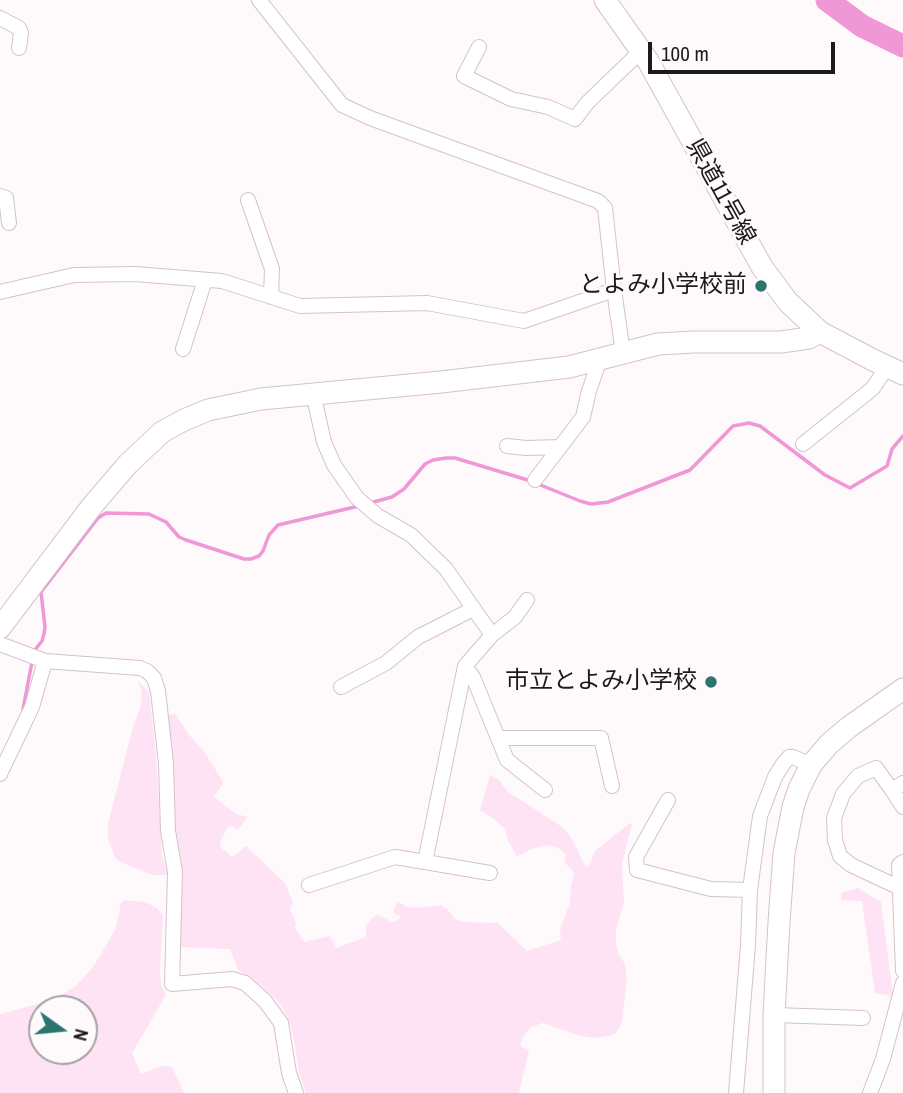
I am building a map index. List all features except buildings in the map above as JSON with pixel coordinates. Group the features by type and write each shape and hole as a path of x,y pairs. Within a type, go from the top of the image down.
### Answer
{"street":[{"name":"県道11号線","path":"605,0 641,51 768,276 788,302 820,332 895,370"},
{"path":"261,1 342,105 370,118 598,201 605,208 623,353"},
{"path":"0,18 19,28 19,48"},
{"path":"479,47 464,76 511,99 548,107 575,118 641,51"},
{"path":"0,196 6,198 9,223"},
{"path":"248,200 272,269 271,297"},
{"path":"0,292 74,275 135,274 222,281 300,306 427,303 524,321 614,290"},
{"path":"183,349 205,280"},
{"path":"0,628 92,506 128,464 162,432 208,410 261,398 441,382 569,367 658,344 792,341 809,338 820,332"},
{"path":"535,481 583,417 600,359"},
{"path":"803,444 895,370"},
{"path":"313,393 324,442 334,465 357,498 378,516 411,535 446,569 492,635"},
{"path":"507,446 560,447"},
{"path":"425,862 465,666 492,635 515,617 527,600"},
{"path":"341,687 386,663 418,637 473,609"},
{"path":"0,644 45,661 140,668 154,678 158,691 166,763 168,831 175,872 172,984 232,979 245,983 265,1001 281,1023 289,1073 296,1093"},
{"path":"0,774 32,707 45,661"},
{"path":"465,666 507,760 545,790"},
{"path":"774,1093 774,1015 779,922 786,839 796,798 811,765 840,734 903,689"},
{"path":"498,738 601,738 612,786"},
{"path":"736,1093 750,890 760,816 775,777 789,757 811,765"},
{"path":"900,888 851,865 840,856 835,840 834,818 843,794 858,776 876,768 897,787 903,807"},
{"path":"668,800 636,857 637,870 712,889 750,890"},
{"path":"309,886 395,858 491,873"},
{"path":"903,862 899,865 903,971"},
{"path":"870,1093 883,1059 903,983"},
{"path":"774,1015 863,1018"}],"shaded area":[{"path":"138,681 149,692 162,856 168,875 152,875 116,859 108,839 108,824 141,705 142,692"},
{"path":"175,714 222,780 223,784 214,797 236,814 248,817 238,830 232,826 227,828 220,847 232,857 246,846 285,883 293,903 290,910 296,923 295,928 304,942 330,936 336,948 366,937 366,926 377,915 392,922 398,920 401,916 394,914 394,908 398,902 416,908 441,905 455,919 464,922 498,923 527,951 561,940 560,929 570,903 574,872 564,862 566,855 560,849 549,845 517,856 508,841 505,829 480,810 490,775 499,780 507,791 569,834 586,867 595,851 632,824 622,864 624,903 616,930 616,944 625,964 627,979 619,1029 614,1035 594,1038 543,1023 531,1027 520,1046 529,1050 519,1093 306,1093 299,1073 293,1034 278,1001 238,970 230,949 179,947 183,873 175,827 167,715"},
{"path":"858,888 881,902 893,996 875,993 862,901 841,900 841,893"},
{"path":"125,900 145,902 157,908 163,916 160,972 166,995 132,1053 141,1074 161,1066 172,1067 184,1093 0,1093 0,1014 28,1007 28,1065 98,1065 98,995 61,995 76,986 93,967 116,928 121,903"}],"waterway":[{"path":"827,0 862,26 903,46"},
{"path":"538,484 591,504 608,502 690,470 733,426 749,423 760,426 825,475 850,488 887,466 892,449 903,436"},
{"path":"370,503 392,497 404,489 425,464 446,458 455,458 531,481"},
{"path":"33,654 42,641 45,627 41,592 98,518 106,513 149,514 166,522 179,537 251,559 263,551 269,535 278,525 359,506"},
{"path":"23,709 32,662"}],"place":[{"name":"とよみ小学校前","path":"761,286"},
{"name":"市立とよみ小学校","path":"711,682"}]}
